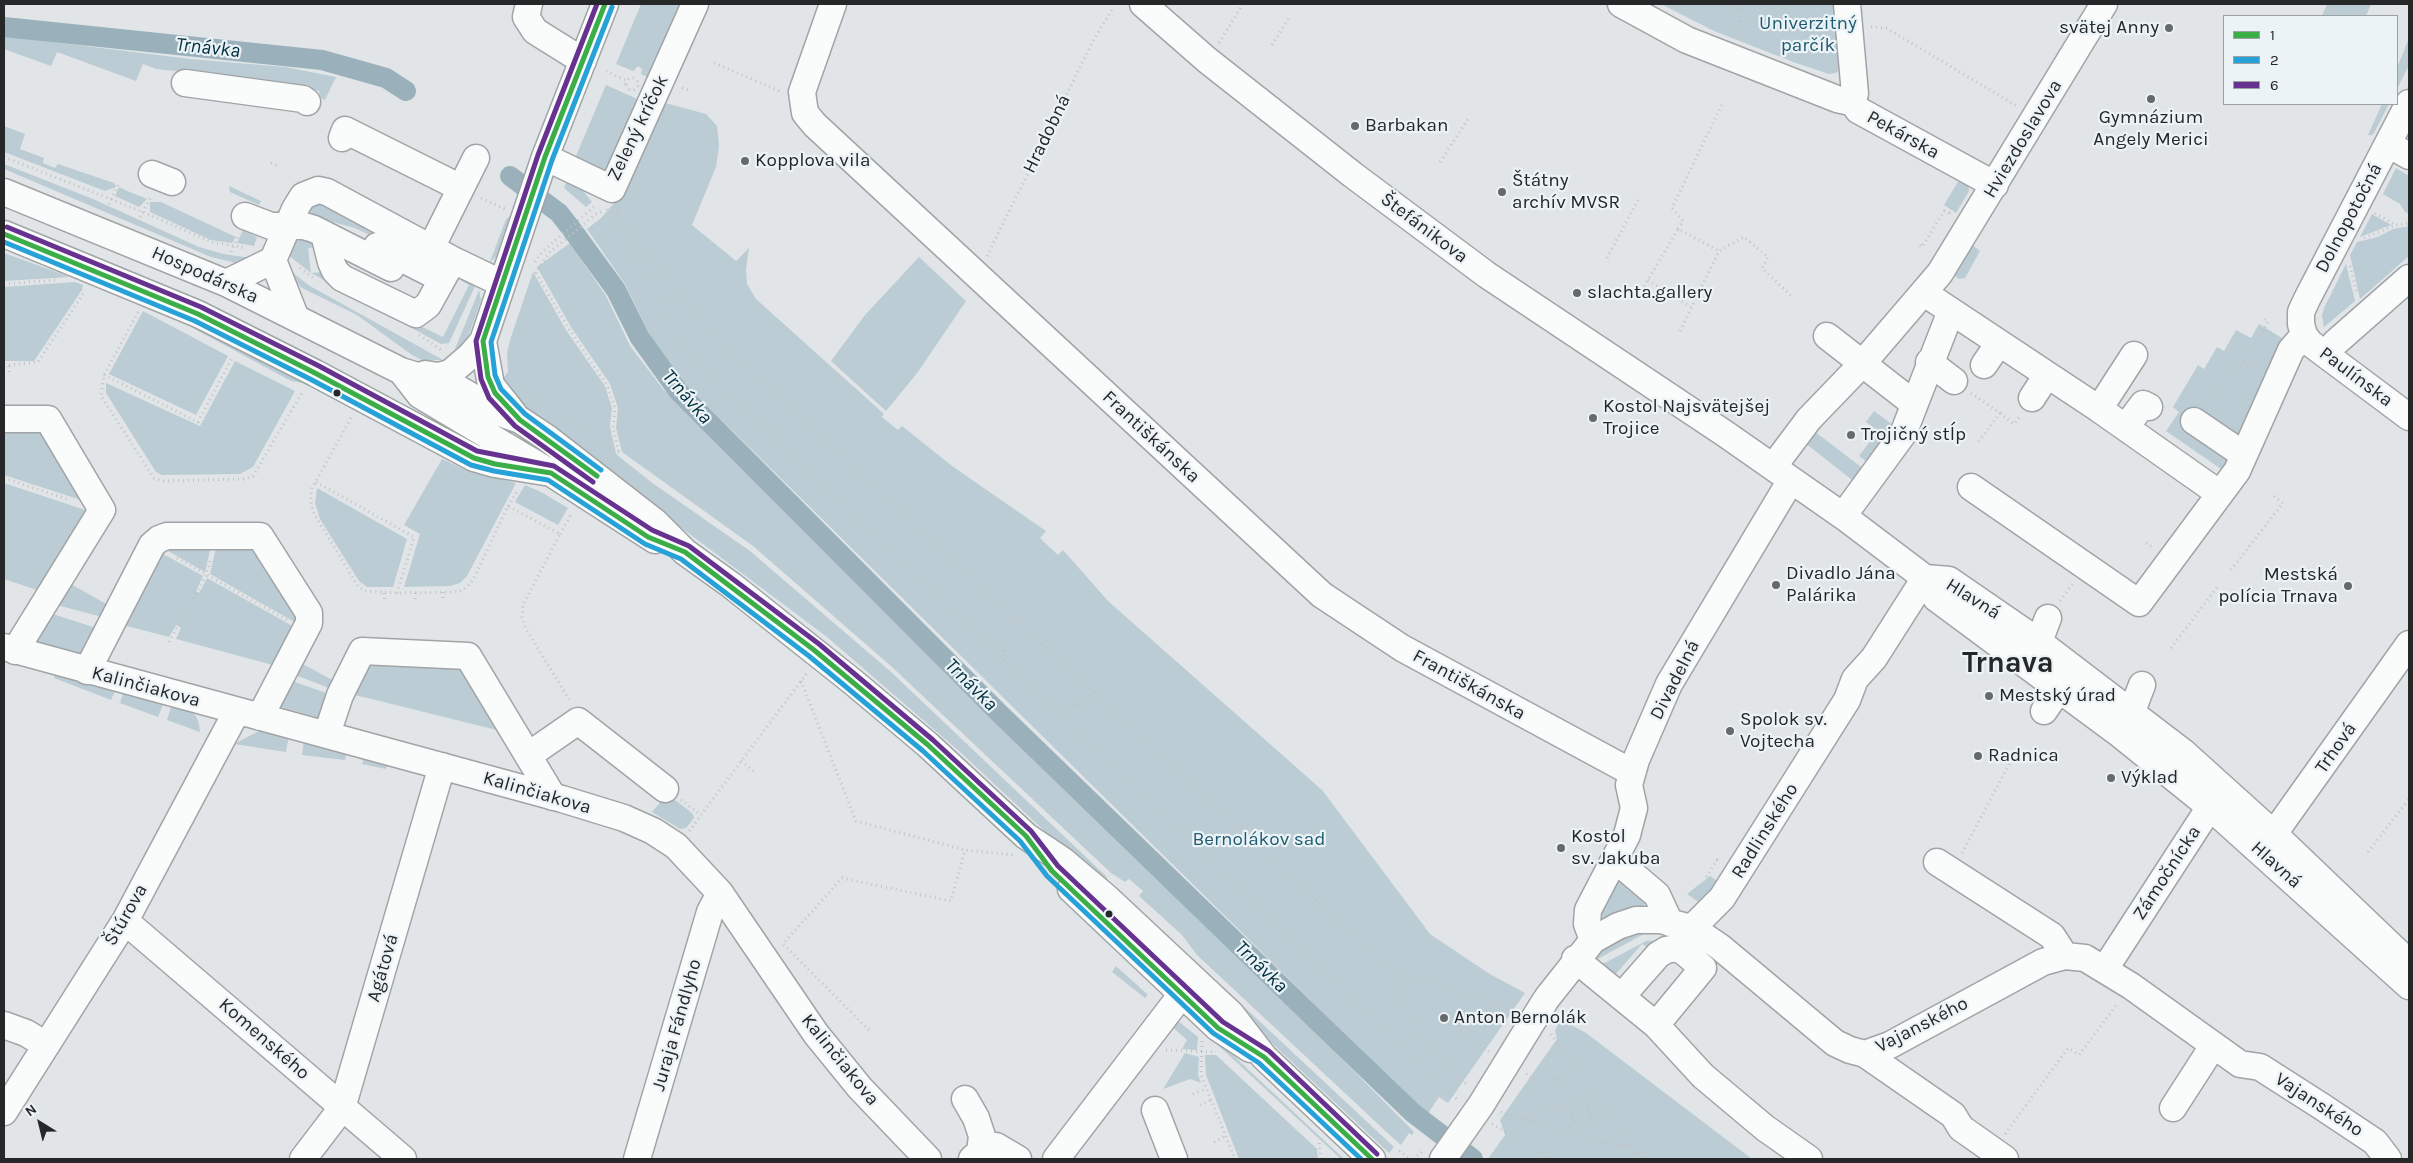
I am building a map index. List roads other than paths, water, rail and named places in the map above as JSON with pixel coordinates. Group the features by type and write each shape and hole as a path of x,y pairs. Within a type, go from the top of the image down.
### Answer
{"street":[{"path":"528,4 526,16 535,31 594,66"},
{"path":"401,371 438,376 450,373 471,356 482,341 501,283 513,221 594,66 605,4"},
{"name":"Zelený kríčok","path":"545,157 612,188 695,4"},
{"name":"Františkánska","path":"833,4 802,92 805,113 815,125 1322,595 1402,648 1631,772"},
{"name":"Štefánikova","path":"1143,4 1215,66 1353,175 1479,269 1782,473 1926,578"},
{"name":"Pekárska","path":"1621,4 1687,40 1837,99 1846,101 1851,99 1858,110 1995,185"},
{"path":"1847,4 1855,94 1851,99"},
{"name":"Hviezdoslavova","path":"1862,364 1940,272 1995,185 2104,4"},
{"path":"185,83 303,99 308,102"},
{"name":"Dolnopotočná","path":"2304,335 2301,312 2399,150 2409,103"},
{"path":"342,138 346,130 461,188"},
{"path":"242,227 304,226 324,234 354,234 416,314 428,305 442,262 461,188 476,158"},
{"path":"226,283 273,260 287,226 303,196 318,190 327,192 442,262 501,283"},
{"name":"Hospodárska","path":"4,192 226,283 295,316 401,371 457,388 500,413 520,420"},
{"path":"4,234 198,314 315,373 474,458 495,464 551,473"},
{"path":"324,234 335,271 342,278 387,275 442,262"},
{"path":"273,260 295,316"},
{"path":"2335,343 2409,278"},
{"path":"1924,293 2126,428 2220,494"},
{"path":"1842,516 1902,434 1950,311"},
{"path":"1972,487 2139,603 2238,471 2292,350 2304,335"},
{"name":"Paulínska","path":"2304,335 2310,343 2409,417"},
{"path":"1827,336 1913,402"},
{"name":"Hospodárska","path":"482,341 491,385 520,420 614,489 655,522 685,552 731,585 853,682 928,745 1020,845 1052,871 1218,1028 1264,1057"},
{"path":"1984,365 2001,344"},
{"path":"2099,410 2134,355"},
{"path":"1929,362 1960,385"},
{"name":"Divadelná","path":"1594,940 1587,924 1588,910 1613,866 1627,834 1634,808 1629,786 1631,772 1669,684 1773,506 1782,473 1809,420 1862,364"},
{"name":"Hospodárska","path":"401,371 420,395 551,473 648,537 685,552"},
{"path":"2028,405 2047,375"},
{"path":"2126,428 2143,404 2149,407"},
{"path":"4,419 48,419 102,510 46,602 9,649"},
{"path":"2194,421 2244,455"},
{"name":"Štúrova","path":"4,1112 125,921 249,714 282,674 310,623 309,613 260,536 167,536 152,545 87,671"},
{"name":"Hlavná","path":"1926,578 1949,580 2039,642 2132,711 2184,752 2216,797"},
{"name":"Hlavná","path":"1926,578 1936,598 2117,732 2216,797 2268,843 2336,892 2409,963"},
{"name":"Radlinského","path":"1681,925 1722,898 1847,700 1855,679 1874,658 1926,578"},
{"path":"2024,664 2039,642 2048,618"},
{"name":"Trhová","path":"2268,843 2409,644"},
{"name":"Kalinčiakova","path":"9,649 553,797 624,818 653,831 676,846 720,893 816,1034 860,1088 928,1159"},
{"path":"327,734 340,695 362,652 462,655 470,660 553,797"},
{"path":"2117,732 2132,711 2142,684"},
{"path":"2044,711 2059,689"},
{"path":"524,747 578,721 665,789"},
{"name":"Agátová","path":"302,1159 342,1108 442,766"},
{"name":"Zámočnícka","path":"2112,958 2216,797"},
{"name":"Hospodárska","path":"1020,845 1062,860 1100,891 1231,1014 1264,1057 1372,1159"},
{"path":"1613,866 1624,867 1657,895 1681,925"},
{"path":"1945,867 2052,936 2065,956"},
{"name":"Hlavná","path":"2336,892 2333,932 2409,986"},
{"name":"Juraja Fándlyho","path":"637,1159 710,912 720,893"},
{"path":"1433,1156 1465,1128 1546,999 1576,959 1594,940 1618,926 1636,920 1648,919 1681,925"},
{"name":"Komenského","path":"125,921 403,1159"},
{"name":"Vajanského","path":"1681,925 1720,947 1835,1043 1865,1054 1890,1045 2043,962 2065,956 2085,958 2104,969 2240,1064 2260,1067 2375,1142 2388,1159"},
{"path":"1656,1025 1720,947"},
{"path":"1622,996 1658,955 1666,950 1676,948 1684,952 1703,968"},
{"path":"1576,959 1656,1025 1703,1076 1765,1128 1809,1159"},
{"path":"1056,1159 1182,994"},
{"path":"4,1025 26,1033 46,1045"},
{"path":"2173,1108 2213,1046"},
{"path":"1865,1054 1953,1115 1961,1128 1999,1155"},
{"path":"965,1099 976,1118 982,1136 976,1156"},
{"path":"1155,1110 1174,1159"},
{"path":"976,1156 996,1146 1018,1159"}],"waterway":[{"name":"Trnávka","path":"4,27 322,60 386,78 406,91"},
{"name":"Trnávka","path":"510,176 559,213 616,290 640,338 678,391 997,711 1341,1044 1413,1113 1473,1159"}],"place":[{"name":"svätej Anny","path":"2169,28"},
{"name":"Gymnázium Angely Merici","path":"2151,99"},
{"name":"Barbakan","path":"1355,126"},
{"name":"Kopplova vila","path":"745,161"},
{"name":"Štátny archív MVSR","path":"1502,192"},
{"name":"slachta.gallery","path":"1577,293"},
{"name":"Kostol Najsvätejšej Trojice","path":"1593,418"},
{"name":"Trojičný stĺp","path":"1851,435"},
{"name":"Divadlo Jána Palárika","path":"1776,585"},
{"name":"Mestská polícia Trnava","path":"2348,586"},
{"name":"Mestský úrad","path":"1989,696"},
{"name":"Spolok sv. Vojtecha","path":"1730,731"},
{"name":"Radnica","path":"1978,756"},
{"name":"Výklad","path":"2111,778"},
{"name":"Kostol sv. Jakuba","path":"1561,848"},
{"name":"Anton Bernolák","path":"1444,1018"}],"district":[{"name":"Trnava","path":"2008,664"}],"park label":[{"name":"Univerzitný parčík","path":"1808,35"},
{"name":"Bernolákov sad","path":"1259,840"}]}
